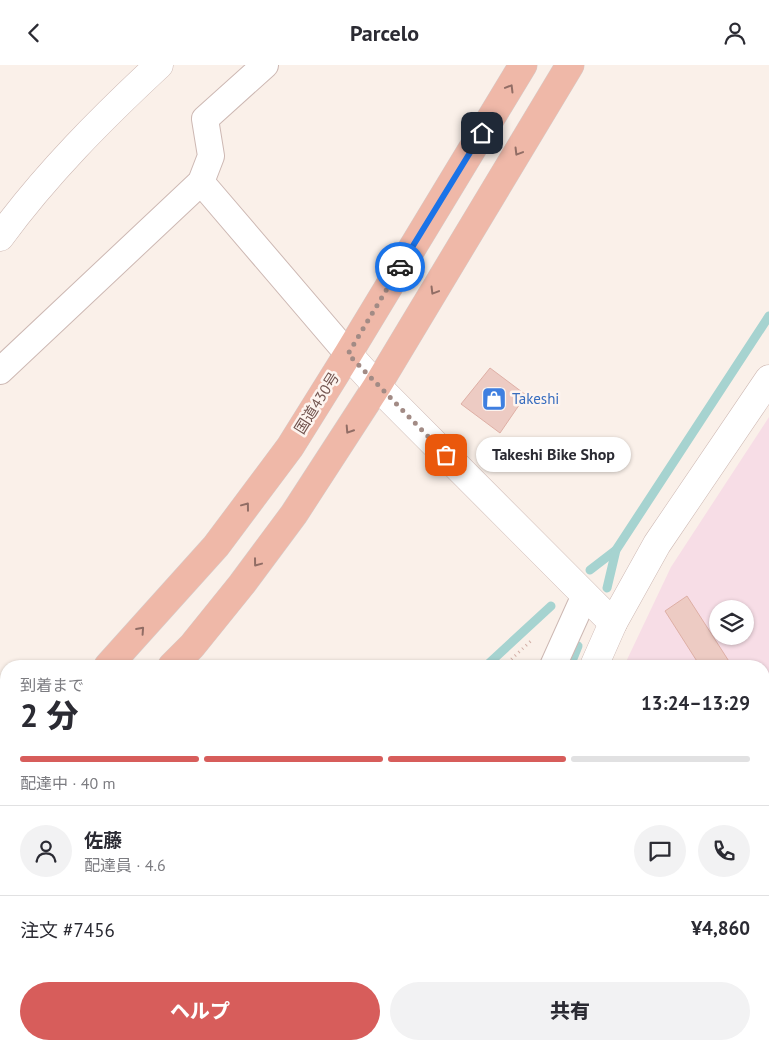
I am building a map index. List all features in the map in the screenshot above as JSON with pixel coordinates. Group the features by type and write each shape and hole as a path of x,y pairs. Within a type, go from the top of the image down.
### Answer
{"highway":[{"name":"国道430号","path":"113,660 216,546 290,447 523,65"},
{"path":"178,660 192,646 242,584 294,515 377,386 570,65"}],"street":[{"path":"0,237 22,207 102,119 159,65"},
{"path":"0,371 201,182 211,156 205,119 266,65"},
{"path":"201,182 377,386 613,623"},
{"path":"597,660 613,623 657,544 769,379"},
{"path":"556,660 584,595"}],"shaded area":[{"path":"769,417 769,660 627,660 671,567"}],"building":[{"name":"Takeshi","path":"490,368 526,395 500,433 461,404"},
{"path":"687,596 709,630 709,645 718,645 728,660 696,660 665,611"}],"waterway":[{"path":"607,588 616,550 769,316"},
{"path":"590,570 616,550"},
{"path":"492,660 551,606"},
{"path":"572,660 578,646"}],"way so far":[{"path":"400,267 348,354 446,455"}],"place":[{"name":"Takeshi","path":"494,399"},
{"name":"Takeshi Bike Shop","path":"446,455"}],"route":[{"path":"400,267 482,133"}]}
